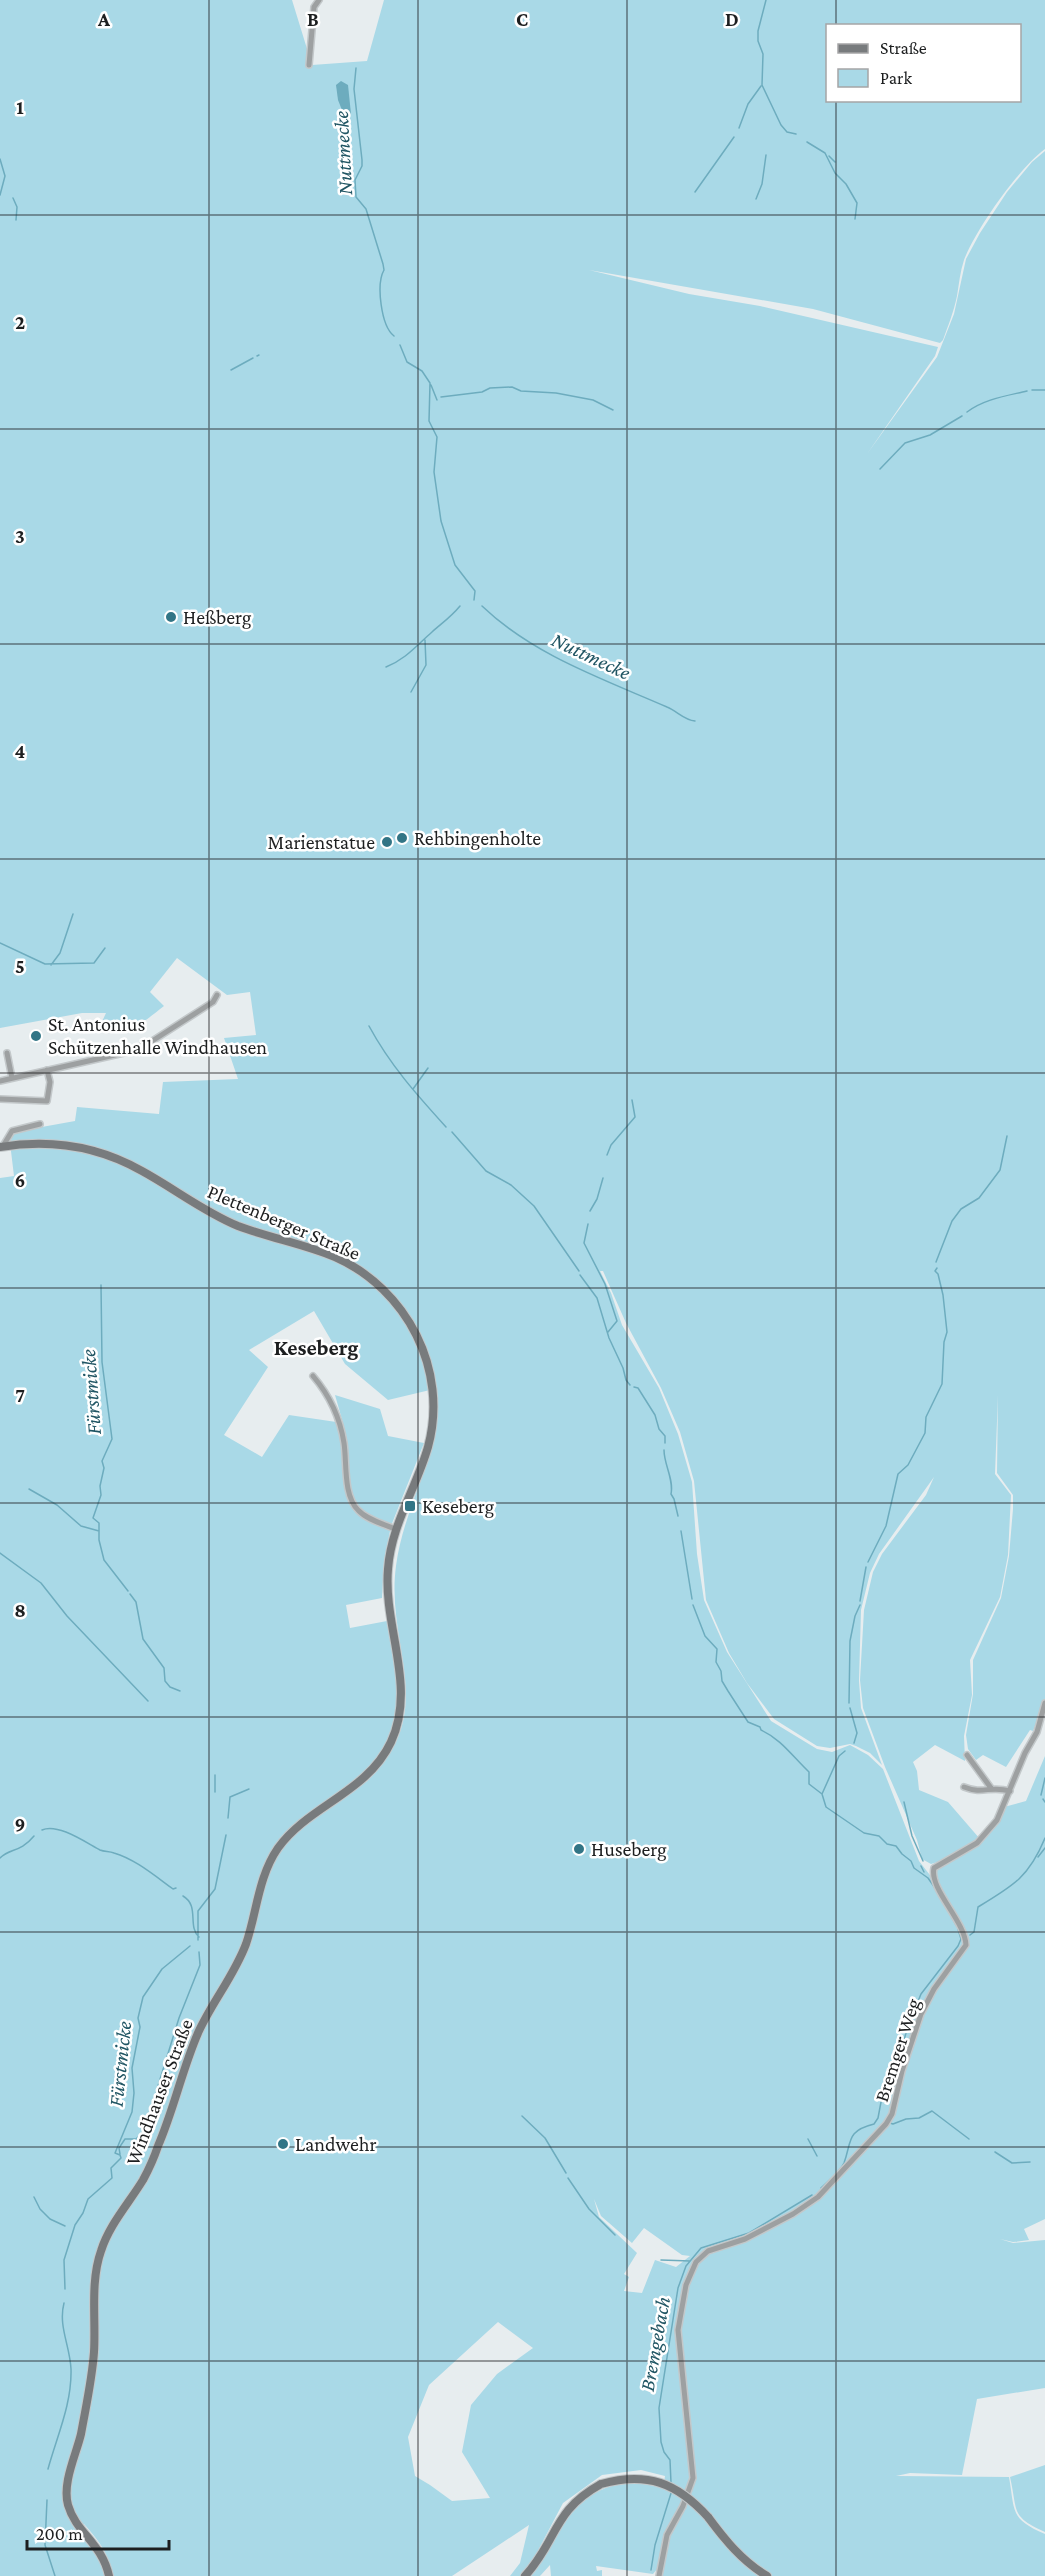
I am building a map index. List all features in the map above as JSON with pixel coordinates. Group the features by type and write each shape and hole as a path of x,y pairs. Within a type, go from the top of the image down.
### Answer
{"main road":[{"name":"Plettenberger Straße","path":"1,1147 30,1144 75,1146 118,1159 238,1226 332,1256 379,1285 413,1329 426,1359 432,1390 433,1413 429,1443 395,1529 388,1562 387,1588 400,1674 401,1703 396,1729 385,1752 370,1773 356,1786 297,1828 272,1859"},
{"name":"Windhauser Straße","path":"109,2576 101,2552 73,2517 66,2495 90,2389 94,2353 97,2268 101,2248 152,2160 203,2023 242,1952 262,1882 272,1859"},
{"path":"525,2576 538,2560 566,2510 582,2495 601,2484 626,2479 656,2481 684,2494 708,2517 730,2546 747,2563 767,2576"}],"street":[{"path":"309,65 314,7 319,0"},
{"path":"0,1081 128,1052 149,1043 213,1002 217,995"},
{"path":"7,1053 12,1078"},
{"path":"0,1099 47,1101 50,1082 47,1070"},
{"name":"Plettenberger Straße","path":"1,1147 12,1131 40,1125"},
{"path":"313,1376 332,1401 337,1416 344,1443 350,1492 355,1506 364,1515 395,1529"},
{"path":"964,1787 977,1791 991,1788 1010,1791 1037,1732 1045,1703"},
{"path":"1037,1732 1045,1733"},
{"path":"967,1755 991,1788"},
{"name":"Bremger Weg","path":"659,2576 667,2535 683,2506 693,2478 678,2330 686,2285 696,2262 708,2251 745,2239 793,2214 818,2197 892,2115 902,2071 924,2006 966,1947 963,1930 935,1878 934,1868 939,1863 963,1853 990,1829 1001,1814 1010,1791"}],"green space":[{"path":"0,0 292,0 312,65 367,61 384,0 1045,0 1045,149 1023,170 1011,185 978,232 964,260 953,313 940,343 813,309 589,270 689,294 760,306 938,347 935,356 867,454 937,357 954,314 966,259 980,233 1007,192 1032,162 1045,151 1045,1701 1033,1731 1030,1730 1006,1767 983,1755 976,1760 968,1749 966,1735 973,1694 973,1660 1001,1598 1009,1556 1013,1509 1013,1495 997,1473 998,1395 995,1474 1011,1495 1008,1555 1000,1597 970,1660 972,1695 964,1736 965,1761 935,1745 913,1762 917,1771 919,1790 948,1802 980,1839 957,1856 931,1864 922,1859 917,1840 885,1767 863,1708 860,1680 864,1610 873,1572 882,1554 926,1495 934,1477 879,1554 870,1573 861,1610 859,1681 861,1708 882,1765 870,1753 850,1744 830,1748 817,1746 774,1719 747,1683 729,1653 706,1600 694,1481 680,1432 661,1388 626,1323 603,1271 600,1271 611,1293 622,1325 659,1388 678,1434 692,1482 697,1554 704,1600 727,1652 771,1721 817,1749 832,1752 850,1745 868,1755 883,1769 919,1861 933,1879 962,1931 965,1943 968,1937 937,1879 937,1870 979,1843 992,1831 1004,1807 1026,1801 1045,1756 1045,2219 1024,2229 1029,2240 1013,2242 1000,2239 1013,2243 1045,2240 1045,2388 977,2399 962,2475 910,2473 896,2476 1009,2477 1016,2513 1025,2524 1045,2534 1045,2576 663,2576 658,2568 653,2574 596,2566 597,2571 602,2570 602,2576 551,2576 550,2565 540,2576 529,2576 567,2518 589,2497 615,2485 646,2484 663,2488 665,2476 641,2470 602,2475 563,2503 532,2562 520,2576 510,2576 520,2563 529,2525 452,2576 112,2576 106,2554 84,2524 76,2529 91,2545 106,2576 0,2576 0,1178 14,1176 10,1143 14,1132 75,1121 77,1107 159,1114 163,1082 238,1079 224,1038 256,1035 250,992 227,995 177,958 150,992 164,1006 141,1023 128,1028 111,1028 100,1026 106,1013 82,1013 0,1028","holes":["314,1311 345,1364 388,1400 430,1390 437,1397 431,1446 403,1531 396,1566 397,1624 405,1678 406,1704 401,1730 388,1756 366,1782 362,1781 388,1741 393,1727 396,1712 396,1682 387,1621 350,1628 346,1605 382,1598 384,1561 391,1526 424,1443 388,1436 380,1409 335,1395 343,1423 289,1415 262,1457 224,1435 268,1367 249,1350","594,2199 601,2216 632,2243 644,2228 682,2255 690,2256 676,2267 655,2260 642,2293 624,2291 629,2277 624,2274 637,2253 599,2217","498,2322 533,2348 497,2374 471,2405 462,2452 490,2498 452,2501 415,2476 408,2437 429,2385"]},
{"path":"1045,2465 1045,2532 1026,2522 1017,2512 1010,2477"}],"shaded area":[{"path":"341,81 348,85 351,114 348,117 344,115 338,100 336,85"}],"waterway":[{"path":"766,0 758,31 758,41 763,54 762,85 781,125 787,132 796,134"},
{"name":"Nuttmecke","path":"356,68 354,89 362,160 362,166 355,180 356,197 366,209 383,264 384,270 380,285 381,304 386,323 394,336"},
{"path":"739,128 748,104 761,86"},
{"path":"695,192 734,137"},
{"path":"807,142 825,153 835,173 846,184 857,203 855,219"},
{"path":"756,199 762,184 766,155"},
{"path":"829,156 835,162"},
{"path":"0,159 5,176 0,195"},
{"path":"13,198 17,207 16,220"},
{"name":"Nuttmecke","path":"400,345 407,362 422,371 430,383 429,421 437,437 434,472 441,521 455,565 475,591 474,600"},
{"path":"231,370 253,358"},
{"path":"431,385 437,400"},
{"path":"441,397 482,392 490,388 512,387 521,391 556,393 593,400 613,410"},
{"path":"1032,390 1045,390"},
{"path":"967,412 988,401 1027,391"},
{"path":"880,469 905,443 930,435 962,416"},
{"path":"386,667 410,652 460,606"},
{"name":"Nuttmecke","path":"482,606 523,639 546,652 695,721"},
{"path":"411,692 426,665 425,640"},
{"path":"51,965 60,953 73,914"},
{"path":"0,943 45,964 94,963 105,948"},
{"path":"369,1026 395,1067 446,1127"},
{"path":"413,1089 428,1068"},
{"path":"607,1155 611,1145 635,1117 632,1100"},
{"path":"452,1132 486,1171 511,1185 534,1206 579,1271"},
{"path":"936,1262 952,1221 961,1209 979,1198 1000,1170 1007,1136"},
{"path":"590,1211 597,1199 603,1178"},
{"path":"588,1224 584,1243 605,1284 617,1321 608,1332"},
{"path":"868,1562 886,1526 898,1474 908,1465 925,1433 926,1417 942,1384 944,1342 947,1332 943,1295 938,1274 935,1271 937,1268"},
{"path":"580,1275 597,1298 609,1338 630,1385"},
{"name":"Fürstmicke","path":"101,1285 102,1362 112,1439 102,1461 104,1468 100,1486 101,1495 93,1518 99,1523 99,1540 104,1560 128,1591"},
{"path":"634,1387 638,1388 655,1415 659,1429 665,1436 665,1443"},
{"path":"664,1450 672,1488 671,1494 678,1516"},
{"path":"29,1489 57,1505 81,1526 99,1531"},
{"path":"681,1531 692,1599"},
{"path":"0,1553 41,1583 67,1616 148,1701"},
{"path":"860,1601 866,1567"},
{"name":"Fürstmicke","path":"130,1594 136,1602 143,1639 164,1668 165,1681 170,1687 180,1691"},
{"path":"693,1605 705,1636 717,1649 716,1662 721,1671 722,1681 748,1722 760,1727 761,1730 775,1738 809,1772 809,1784 822,1794 826,1807 864,1833 879,1836 887,1844 896,1846 935,1888"},
{"path":"849,1703 850,1641 855,1616 860,1605"},
{"path":"850,1708 857,1733 854,1743"},
{"path":"822,1794 839,1756 845,1751"},
{"name":"Fürstmicke","path":"215,1775 215,1792"},
{"name":"Bremgebach","path":"1041,1795 1045,1778"},
{"path":"228,1818 230,1797 249,1789"},
{"path":"904,1802 912,1836 923,1861"},
{"path":"42,1830 63,1831 100,1850 130,1859 173,1889 176,1888"},
{"name":"Fürstmicke","path":"198,1940 198,1911 215,1889 226,1835"},
{"path":"0,1858 20,1848 34,1836"},
{"name":"Bremgebach","path":"970,1935 974,1932 978,1907 1019,1879 1033,1862 1045,1838"},
{"name":"Bremgebach","path":"1038,1857 1045,1848"},
{"path":"921,1866 924,1872"},
{"path":"183,1896 191,1905 194,1927 199,1937"},
{"path":"948,1910 956,1925"},
{"name":"Bremgebach","path":"821,2188 844,2163 854,2134 874,2124 878,2118 881,2102 891,2086 908,2026 921,1994 958,1946 961,1939 958,1929"},
{"name":"Fürstmicke","path":"65,2289 64,2260 75,2225 88,2199 112,2178 111,2168 121,2158 115,2153 132,2112 134,2093 132,2068 143,1997 162,1969 190,1946"},
{"path":"120,2154 119,2148 125,2139 136,2139 144,2131 179,2018 200,1965 199,1952"},
{"path":"890,2123 919,2118 932,2111 969,2139"},
{"path":"522,2116 545,2138 566,2173"},
{"path":"808,2139 817,2156"},
{"path":"995,2152 1012,2163 1030,2162"},
{"path":"568,2178 589,2209 615,2235"},
{"name":"Bremgebach","path":"671,2483 670,2460 661,2442 659,2408 678,2288 686,2266 701,2248 749,2233 812,2195"},
{"path":"34,2197 40,2209 50,2219 65,2226"},
{"path":"661,2260 690,2261"},
{"path":"48,2469 67,2407 71,2382 70,2361 62,2320 64,2303"},
{"name":"Bremgebach","path":"651,2570 655,2545 672,2490"},
{"path":"47,2500 45,2545 55,2576"}],"place":[{"name":"Heßberg","path":"171,617"},
{"name":"Rehbingenholte","path":"402,838"},
{"name":"Marienstatue","path":"387,842"},
{"name":"St. Antonius Schützenhalle Windhausen","path":"36,1036"},
{"name":"Keseberg","path":"410,1506"},
{"name":"Huseberg","path":"579,1849"},
{"name":"Landwehr","path":"283,2144"}],"district":[{"name":"Keseberg","path":"316,1347"}]}
